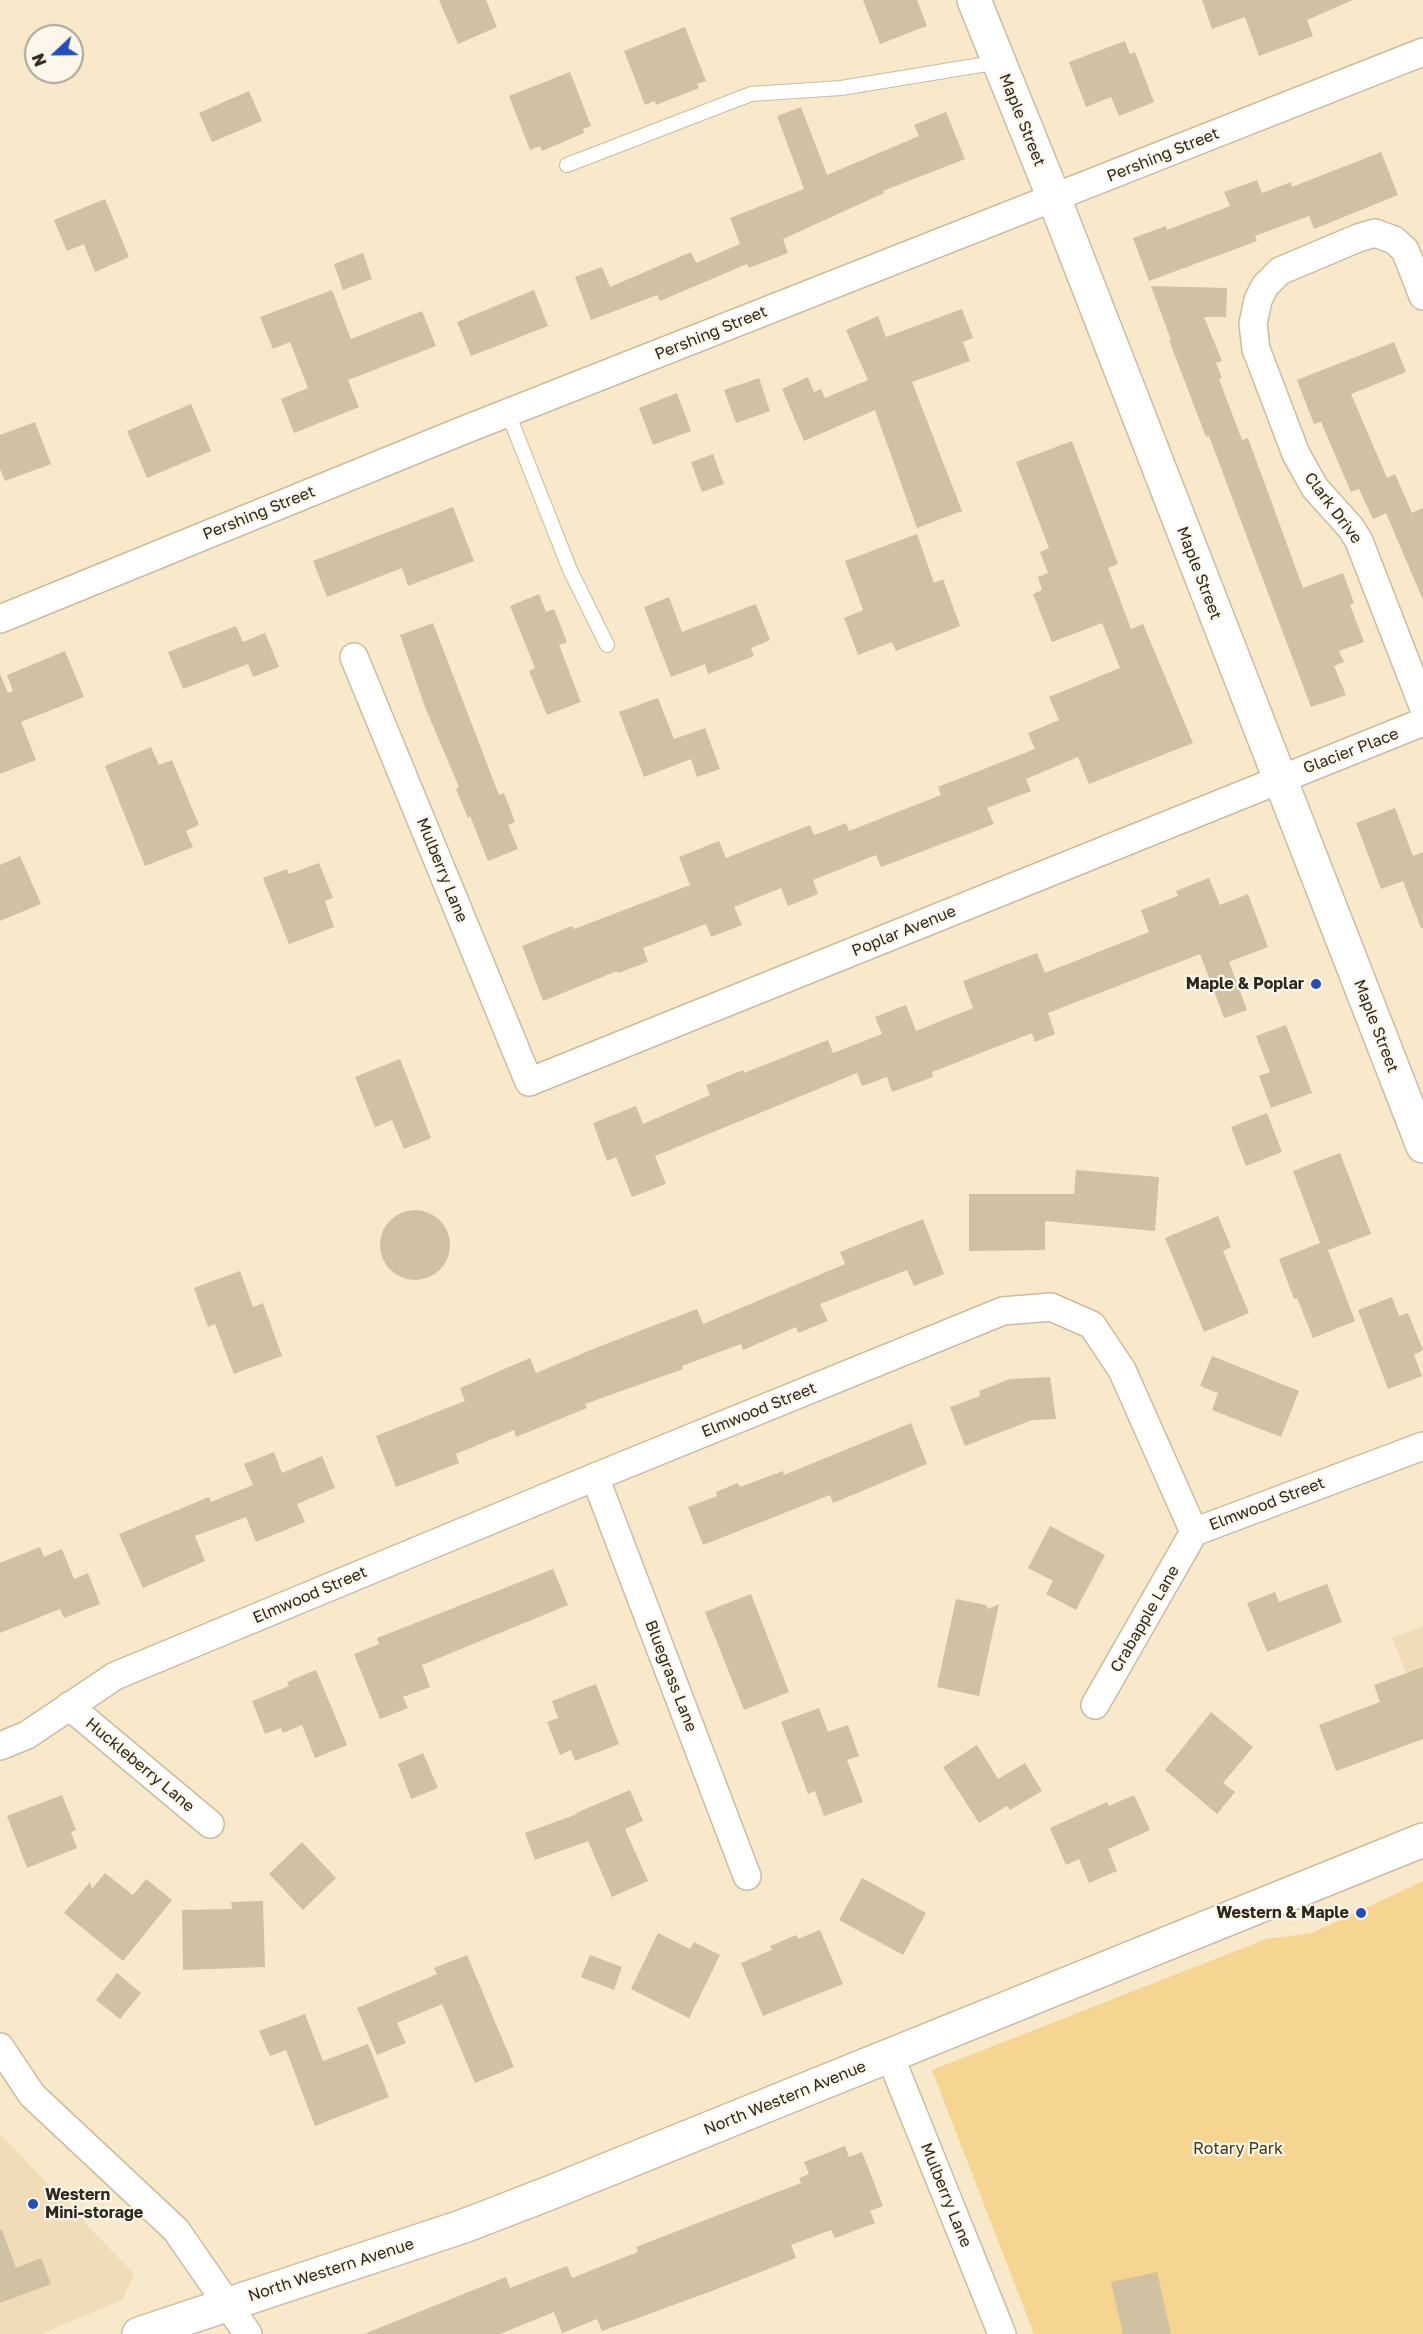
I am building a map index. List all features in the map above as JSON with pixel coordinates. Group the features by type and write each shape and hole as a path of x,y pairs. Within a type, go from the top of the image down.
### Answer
{"main road":[{"name":"Maple Street","path":"974,0 1054,198 1423,1146"},
{"name":"North Western Avenue","path":"139,2334 464,2226 1423,1840"}],"street":[{"name":"Pershing Street","path":"0,619 508,413 1423,52"},
{"name":"Clark Drive","path":"1414,247 1382,234 1366,235 1292,265 1273,276 1258,300 1254,317 1254,334 1260,361 1296,454 1322,498 1351,528 1366,554 1423,706"},
{"path":"1414,247 1423,296"},
{"name":"Mulberry Lane","path":"354,657 529,1082"},
{"name":"Glacier Place","path":"1279,779 1423,722"},
{"name":"Poplar Avenue","path":"529,1082 1279,779"},
{"name":"Elmwood Street","path":"0,1746 27,1735 115,1676 1003,1311 1052,1307 1092,1325 1122,1370 1194,1532 1423,1446"},
{"name":"Bluegrass Lane","path":"595,1477 747,1876"},
{"name":"Crabapple Lane","path":"1095,1706 1194,1532"},
{"name":"Huckleberry Lane","path":"69,1706 210,1824"},
{"path":"0,2047 32,2095 176,2230 248,2334"},
{"name":"Mulberry Lane","path":"891,2056 1002,2334"}],"lane":[{"path":"567,165 751,94 841,88 999,62"},
{"path":"508,413 570,570 607,645"}],"shaded area":[{"path":"1423,1626 1423,1714 1392,1638"},
{"name":"Western Mini-storage","path":"0,2134 134,2274 122,2300 41,2334 0,2334"}],"green space":[{"name":"Rotary Park","path":"1423,1881 1423,2334 1034,2334 932,2070 1266,1939 1312,1933"}],"building":[{"path":"439,0 486,0 497,27 458,44"},
{"path":"863,0 917,0 927,26 880,44"},
{"path":"1202,0 1353,0 1307,20 1313,36 1259,56 1245,17 1212,29"},
{"path":"685,27 706,81 697,84 699,88 656,105 655,101 645,105 624,51"},
{"path":"1125,41 1130,54 1135,52 1154,102 1119,116 1111,97 1086,107 1069,62"},
{"path":"570,72 591,126 583,129 584,133 542,151 540,146 530,150 509,96"},
{"path":"249,91 262,121 212,142 199,113"},
{"path":"801,107 827,175 919,136 914,125 946,112 965,159 883,191 884,193 783,239 788,253 749,268 747,264 660,301 657,295 591,320 575,277 602,267 610,287 691,252 696,263 740,244 730,218 804,189 777,116"},
{"path":"1381,152 1398,195 1314,229 1309,216 1255,236 1257,241 1149,281 1133,238 1166,226 1167,230 1230,206 1224,192 1257,180 1262,193 1291,182 1292,187"},
{"path":"105,199 129,257 95,272 84,244 67,251 54,220"},
{"path":"363,253 372,279 343,290 334,264"},
{"path":"1151,286 1227,288 1226,317 1204,317 1222,361 1216,363 1222,378 1219,379 1242,440 1248,438 1303,588 1343,573 1354,603 1350,605 1364,642 1339,651 1344,662 1334,666 1346,695 1311,707 1209,436 1206,437 1169,340 1171,340"},
{"path":"332,290 351,339 422,311 436,346 348,380 359,407 294,433 281,399 308,388 290,342 273,349 260,317"},
{"path":"534,290 548,326 471,356 457,322"},
{"path":"962,309 973,338 963,342 970,361 912,382 962,511 917,528 875,410 804,441 782,389 808,377 814,392 821,389 825,398 868,380 846,330 878,316 886,337"},
{"path":"1394,342 1406,372 1351,394 1387,478 1395,474 1412,513 1423,508 1423,600 1386,513 1373,519 1359,489 1351,492 1321,422 1314,424 1297,380"},
{"path":"759,378 770,411 736,423 724,390"},
{"path":"677,393 691,431 653,445 639,408"},
{"path":"191,404 211,451 147,478 127,431"},
{"path":"35,422 51,464 5,481 0,469 0,435"},
{"path":"1072,441 1118,564 1108,568 1131,629 1143,624 1193,743 1089,784 1078,757 1026,779 1031,791 987,808 994,824 881,867 876,855 813,880 818,894 788,906 781,888 734,907 742,925 711,937 706,924 643,948 648,962 618,973 617,971 543,1001 522,946 690,885 679,857 719,841 726,858 810,825 814,835 846,823 849,831 941,795 938,787 1035,749 1028,733 1059,720 1049,697 1120,668 1102,623 1052,642 1033,594 1042,590 1038,577 1048,573 1040,552 1049,548 1016,462"},
{"path":"713,454 724,484 702,492 691,462"},
{"path":"453,507 474,561 408,586 402,568 327,597 313,561"},
{"path":"917,534 934,583 943,579 960,626 896,651 892,642 858,655 844,618 863,610 845,561"},
{"path":"539,594 546,612 554,609 567,642 559,645 581,702 547,715 529,671 535,668 510,606"},
{"path":"669,597 682,632 756,604 770,640 751,648 754,656 708,674 705,664 671,677 644,607"},
{"path":"433,623 499,795 504,793 515,822 508,825 518,849 488,861 470,816 468,818 456,789 459,787 425,707 400,635"},
{"path":"236,626 243,642 265,633 279,667 253,677 248,664 183,689 168,652"},
{"path":"65,651 84,697 21,722 36,760 0,774 0,674 8,693 13,691 7,675"},
{"path":"658,698 674,739 705,728 720,769 697,777 691,759 644,777 619,712"},
{"path":"151,747 159,765 172,760 199,825 186,831 193,847 145,866 105,766"},
{"path":"1395,808 1413,856 1423,852 1423,928 1421,928 1403,881 1381,889 1356,823"},
{"path":"20,856 41,904 0,921 0,865"},
{"path":"319,863 333,898 325,901 334,927 289,944 263,878 287,869 289,874"},
{"path":"1209,878 1220,905 1248,894 1268,947 1229,962 1247,1010 1224,1018 1200,954 1048,1013 1055,1034 1035,1042 1032,1033 932,1072 933,1077 892,1092 887,1077 862,1086 857,1073 655,1156 666,1184 632,1197 616,1157 607,1161 593,1123 636,1106 643,1124 710,1095 706,1085 743,1070 744,1073 828,1040 833,1053 882,1034 875,1017 906,1005 916,1031 973,1008 963,981 1037,953 1045,973 1149,932 1141,910 1178,896 1176,891"},
{"path":"1286,1025 1312,1093 1271,1108 1259,1076 1270,1072 1256,1036"},
{"path":"400,1059 431,1138 404,1149 392,1120 375,1127 355,1077"},
{"path":"1267,1113 1282,1152 1246,1166 1231,1127"},
{"path":"1340,1153 1371,1234 1328,1250 1355,1321 1313,1338 1297,1298 1294,1299 1279,1259 1320,1243 1293,1171"},
{"path":"1076,1170 1159,1177 1155,1231 1045,1221 1045,1250 969,1251 969,1194 1074,1194"},
{"path":"415,1210 428,1213 440,1220 447,1232 450,1245 447,1258 440,1270 428,1277 415,1280 402,1277 390,1270 383,1258 380,1245 383,1232 390,1220 402,1213"},
{"path":"1218,1216 1231,1247 1223,1251 1249,1313 1204,1332 1165,1238"},
{"path":"923,1219 944,1274 914,1286 907,1270 820,1304 828,1321 798,1333 796,1327 743,1350 741,1344 682,1366 683,1369 585,1404 587,1408 516,1437 514,1430 456,1454 459,1463 396,1487 376,1436 465,1401 460,1388 530,1358 536,1373 697,1309 703,1324 845,1264 840,1252"},
{"path":"240,1271 253,1307 263,1303 282,1356 234,1374 215,1324 208,1327 194,1288"},
{"path":"1392,1297 1399,1316 1408,1313 1423,1350 1414,1355 1422,1376 1388,1389 1358,1310"},
{"path":"1212,1356 1299,1391 1281,1437 1212,1410 1218,1393 1200,1386"},
{"path":"1050,1377 1056,1419 1032,1420 965,1446 950,1407 980,1396 979,1391 1010,1379"},
{"path":"911,1423 927,1464 833,1503 830,1495 703,1545 688,1507 717,1496 716,1492 738,1483 740,1487 783,1471 784,1475"},
{"path":"274,1452 282,1473 322,1456 335,1488 297,1504 305,1522 256,1542 246,1517 195,1536 205,1561 143,1588 119,1534 209,1497 211,1502 253,1485 244,1464"},
{"path":"1050,1526 1105,1555 1076,1610 1046,1594 1053,1581 1028,1568"},
{"path":"40,1547 44,1557 62,1549 74,1579 88,1573 100,1604 64,1618 60,1609 0,1633 0,1563"},
{"path":"553,1569 568,1605 422,1665 430,1687 403,1697 408,1708 380,1719 354,1654 379,1644 377,1638"},
{"path":"1327,1584 1342,1622 1267,1652 1247,1603 1275,1592 1279,1602"},
{"path":"751,1594 789,1692 744,1710 705,1612"},
{"path":"956,1599 986,1605 988,1609 999,1604 979,1696 937,1687"},
{"path":"1423,1667 1423,1739 1336,1771 1319,1725 1380,1702 1374,1685"},
{"path":"316,1670 347,1745 315,1758 302,1725 283,1733 281,1728 265,1734 252,1701 289,1686 287,1682"},
{"path":"596,1684 619,1744 575,1761 571,1750 560,1755 547,1722 558,1718 552,1701"},
{"path":"819,1708 828,1732 848,1725 859,1756 847,1760 863,1802 824,1816 815,1791 808,1794 781,1722"},
{"path":"1211,1712 1253,1747 1223,1783 1235,1792 1217,1814 1165,1770"},
{"path":"977,1745 998,1779 1025,1763 1042,1791 1010,1810 1007,1806 979,1823 943,1767"},
{"path":"423,1753 438,1788 411,1799 398,1764"},
{"path":"630,1790 643,1821 625,1829 648,1881 612,1897 588,1841 535,1860 525,1833 577,1814"},
{"path":"62,1795 76,1830 71,1832 77,1848 27,1868 7,1816"},
{"path":"1134,1795 1150,1830 1108,1849 1117,1871 1089,1883 1079,1859 1066,1865 1050,1828 1107,1802 1109,1806"},
{"path":"302,1842 336,1878 303,1910 269,1874"},
{"path":"105,1873 133,1895 146,1879 172,1900 123,1961 64,1913 90,1882 92,1889"},
{"path":"862,1878 926,1913 903,1955 839,1920"},
{"path":"263,1901 265,1967 183,1970 182,1910 232,1909 231,1902"},
{"path":"820,1930 843,1984 763,2016 741,1963 772,1950 770,1946 796,1935 798,1939"},
{"path":"658,1933 690,1949 694,1942 720,1955 689,2018 631,1989"},
{"path":"467,1955 514,2067 475,2083 442,2004 397,2023 406,2043 377,2055 357,2008 437,1974 434,1968"},
{"path":"590,1955 622,1967 614,1990 581,1977"},
{"path":"117,1973 141,1993 120,2019 96,2000"},
{"path":"305,2014 323,2061 368,2044 389,2097 315,2126 286,2050 270,2056 259,2031"},
{"path":"845,2146 849,2157 862,2152 883,2206 870,2211 875,2223 835,2238 831,2230 791,2245 796,2258 712,2291 602,2331 597,2319 562,2333 554,2312 500,2334 364,2334 506,2277 510,2288 567,2266 572,2278 638,2252 636,2247 801,2183 799,2178 809,2174 804,2162"},
{"path":"0,2230 2,2230 16,2268 41,2258 51,2284 0,2303"},
{"path":"1157,2272 1171,2334 1123,2334 1111,2282"}],"place":[{"name":"Maple & Poplar","path":"1316,984"},
{"name":"Western & Maple","path":"1361,1913"},
{"name":"Western Mini-storage","path":"33,2204"}]}
